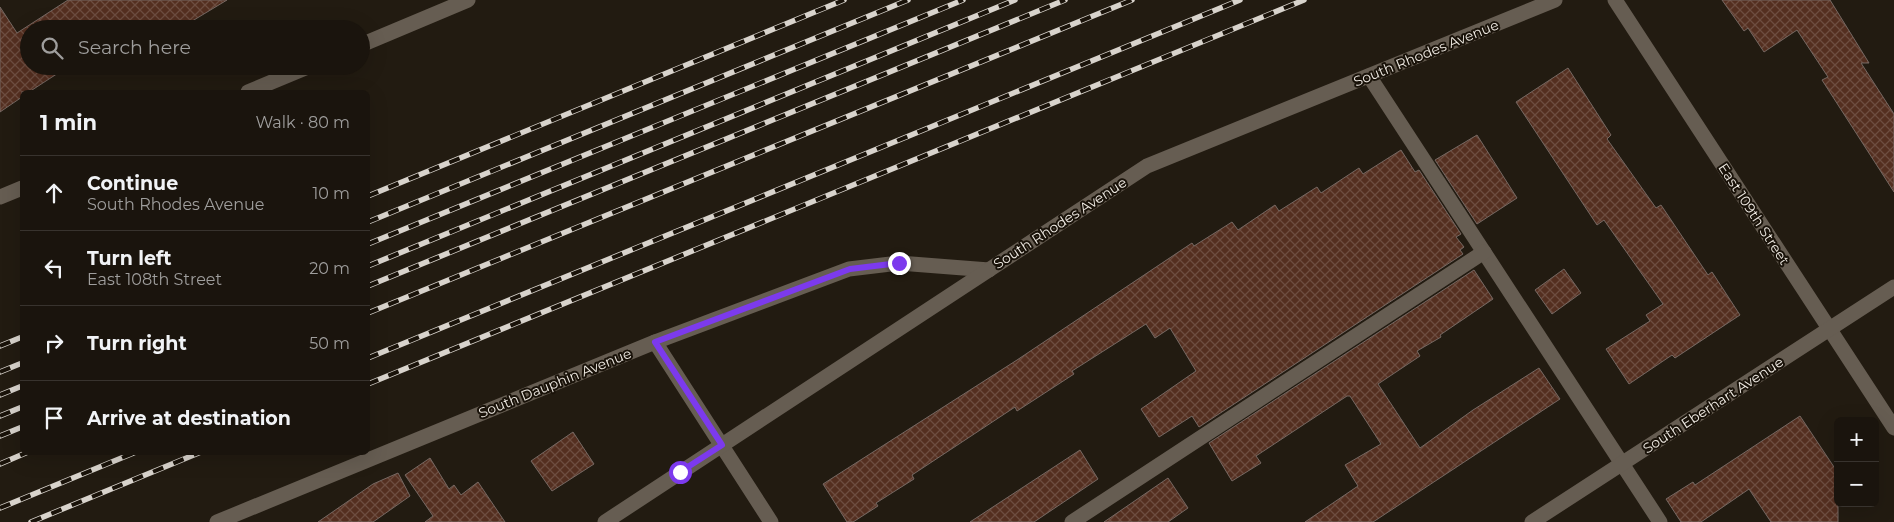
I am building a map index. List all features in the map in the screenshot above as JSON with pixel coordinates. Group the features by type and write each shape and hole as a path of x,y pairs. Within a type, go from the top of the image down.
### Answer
{"street":[{"name":"South Rhodes Avenue","path":"606,522 1147,166 1555,0"},
{"name":"East 109th Street","path":"1615,0 1894,428"},
{"path":"370,41 462,1"},
{"path":"253,90 289,75"},
{"path":"1370,76 1660,522"},
{"path":"0,197 20,189"},
{"path":"1072,522 1484,252"},
{"name":"South Dauphin Avenue","path":"217,522 655,342 850,269 899,263 989,270"},
{"name":"South Eberhart Avenue","path":"1532,522 1894,287"},
{"path":"655,342 772,522"}],"building":[{"path":"68,0 227,0 194,20 37,20"},
{"path":"1722,0 1830,0 1869,63 1861,63 1894,114 1894,192 1822,80 1828,77 1797,30 1764,52 1748,28 1744,31"},
{"path":"0,7 17,33 20,31 20,75 55,75 32,90 20,90 20,98 0,112"},
{"path":"1568,68 1611,135 1607,139 1656,208 1661,205 1708,275 1712,272 1740,315 1675,358 1672,355 1629,384 1606,349 1650,321 1646,315 1663,304 1604,220 1597,225 1516,102"},
{"path":"1477,135 1517,198 1477,224 1435,160"},
{"path":"1401,150 1415,172 1419,170 1461,234 1456,237 1464,247 1460,250 1463,254 1199,427 1192,416 1159,437 1141,409 1196,371 1170,328 1155,338 1146,324 1072,371 1074,374 1017,411 1015,407 912,475 914,479 876,503 878,506 853,522 847,522 823,484 1017,360 1192,243 1194,246 1232,222 1238,230 1275,205 1279,211 1317,187 1321,193 1359,168 1363,174"},
{"path":"1564,269 1581,293 1552,314 1535,290"},
{"path":"1474,270 1493,299 1440,335 1441,337 1417,351 1420,356 1378,384 1420,448 1473,410 1539,368 1560,399 1373,522 1305,522 1358,486 1345,465 1381,444 1350,396 1347,396 1256,456 1261,463 1232,481 1209,443"},
{"path":"1800,416 1834,467 1834,507 1838,507 1838,522 1771,522 1749,489 1701,522 1681,522 1666,499 1693,482 1695,485"},
{"path":"573,432 594,464 552,491 531,461"},
{"path":"1080,450 1098,479 1034,522 970,522"},
{"path":"430,458 449,489 454,485 461,495 478,482 505,522 425,522 433,516 405,475"},
{"path":"398,473 410,496 373,522 318,522 373,484"},
{"path":"1168,478 1188,508 1168,522 1104,522"}],"railway":[{"path":"370,195 844,0"},
{"path":"370,221 908,0"},
{"path":"370,243 963,0"},
{"path":"370,265 1015,0"},
{"path":"370,285 1065,0"},
{"path":"370,312 1132,0"},
{"path":"370,357 1240,0"},
{"path":"370,383 1304,0"},
{"path":"0,346 20,338"},
{"path":"0,372 20,364"},
{"path":"0,395 20,387"},
{"path":"0,416 20,408"},
{"path":"0,436 20,428"},
{"path":"0,464 21,455"},
{"path":"0,508 129,455"},
{"path":"31,522 194,455"}],"route":[{"path":"680,472 722,445 655,342 850,269 899,263"}]}
